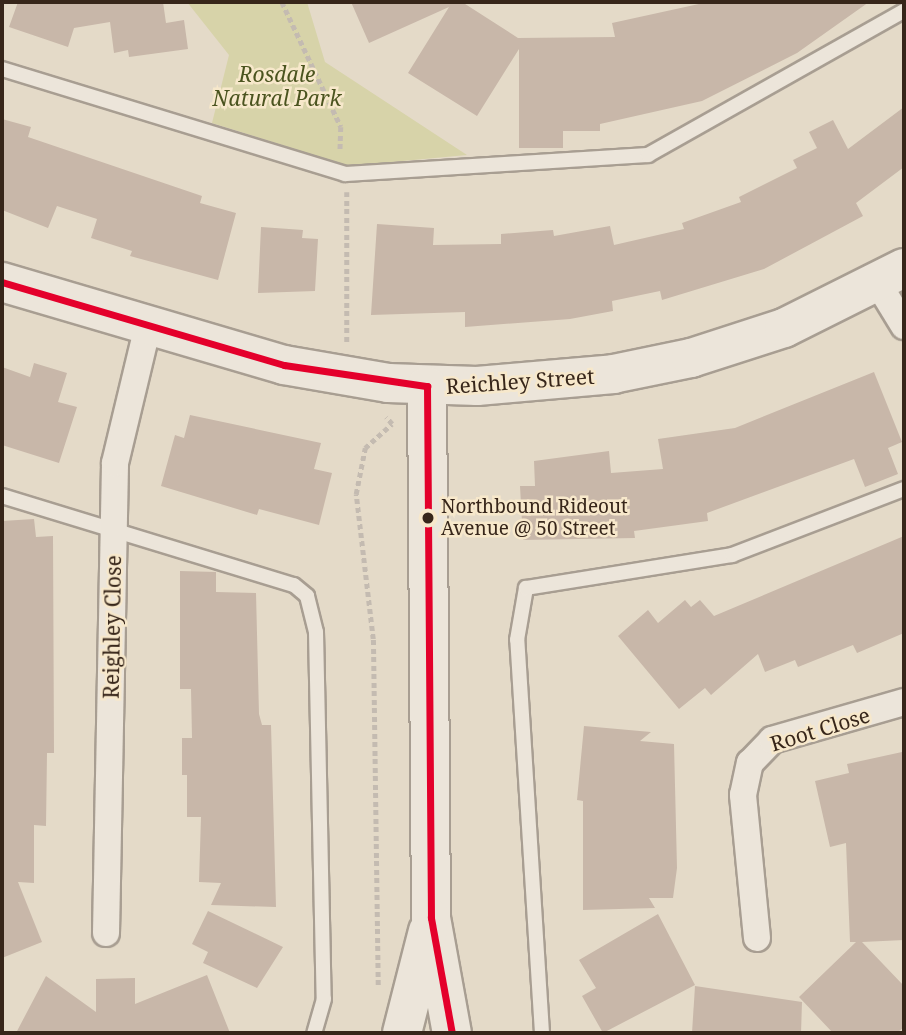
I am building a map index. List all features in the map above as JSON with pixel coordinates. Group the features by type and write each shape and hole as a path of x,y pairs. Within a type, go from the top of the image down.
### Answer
{"street":[{"path":"892,277 904,326"},
{"name":"Reichley Street","path":"2,282 285,365 427,386 532,384 691,358 784,328 892,277"},
{"name":"Reighley Close","path":"106,933 118,442 148,326"},
{"path":"427,386 431,919 452,1033"},
{"name":"Root Close","path":"757,938 743,794 750,763 772,740 904,702"},
{"path":"402,1033 431,919"}],"lane":[{"path":"2,69 345,174 648,155 904,11"},
{"path":"542,1033 517,640 526,588 732,555 904,489"},
{"path":"2,496 294,585 313,609 324,999 314,1033"}],"path":[{"path":"336,345 359,349"},
{"path":"378,997 373,639 356,494 365,448 392,424"}],"green space":[{"name":"Rosdale Natural Park","path":"187,2 307,2 325,62 467,155 349,166 212,123 229,55"}],"building":[{"path":"18,2 163,2 166,23 184,20 188,49 129,57 128,50 114,53 110,22 74,28 68,47 9,27"},
{"path":"351,2 462,2 518,38 615,37 612,23 708,2 869,2 797,53 702,101 600,124 600,131 563,131 563,148 519,148 519,49 477,116 408,73 449,7 369,43"},
{"path":"904,107 904,167 856,203 863,216 764,269 662,300 660,291 612,301 613,311 570,319 465,327 465,312 371,315 377,224 434,228 433,245 501,244 501,234 553,230 554,236 610,226 614,245 684,229 682,223 741,202 739,197 797,168 793,160 817,148 809,132 833,120 848,149"},
{"path":"2,119 31,127 28,137 202,196 200,203 236,213 218,280 130,256 132,251 91,238 97,219 57,206 48,228 2,210"},
{"path":"261,227 303,230 302,238 318,239 315,291 258,293"},
{"path":"34,363 67,373 58,402 77,407 59,463 2,445 2,367 30,377"},
{"path":"874,372 902,442 888,448 898,474 865,487 854,459 707,513 708,521 634,531 635,538 523,540 520,486 535,486 534,461 609,451 611,473 663,469 658,439 735,428"},
{"path":"190,415 321,443 314,469 332,473 319,525 259,509 257,515 161,486 175,435 184,438"},
{"path":"34,519 36,537 53,536 54,753 47,753 46,826 34,825 34,883 18,882 42,942 2,958 2,521"},
{"path":"904,536 904,633 857,653 853,645 798,667 795,660 765,672 758,654 711,695 705,688 679,709 618,636 648,610 658,623 685,600 691,607 700,600 714,616"},
{"path":"180,571 216,572 216,592 256,593 259,714 262,725 271,725 276,907 211,905 221,883 199,882 201,817 187,817 187,775 182,775 182,738 192,738 191,689 180,689"},
{"path":"584,726 651,732 640,741 674,744 677,868 673,898 649,898 655,908 583,910 583,801 577,800"},
{"path":"902,752 904,940 862,942 904,986 904,1027 897,1033 833,1033 799,997 856,942 850,942 846,843 830,847 815,781 849,773 847,764"},
{"path":"208,911 283,947 257,988 203,963 208,952 192,944"},
{"path":"658,914 695,985 603,1033 582,996 596,988 579,960"},
{"path":"207,975 230,1033 16,1033 46,976 96,1012 96,979 135,978 135,1004"},
{"path":"695,986 802,1002 801,1033 692,1033"}],"transit line":[{"path":"2,282 284,365 427,386 431,918 452,1033"}],"place":[{"name":"Northbound Rideout Avenue @ 50 Street","path":"428,518"}]}
